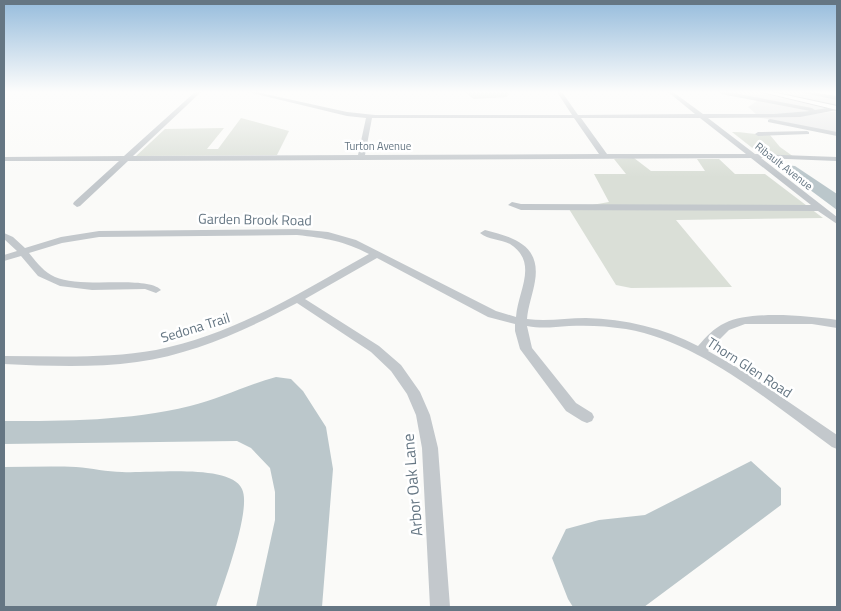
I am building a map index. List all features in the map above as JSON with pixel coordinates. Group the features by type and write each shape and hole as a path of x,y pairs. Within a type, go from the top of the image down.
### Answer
{"street":[{"path":"78,204 167,121"},
{"path":"361,157 368,121"},
{"path":"579,121 604,156"},
{"name":"Ribault Avenue","path":"708,121 837,221"},
{"path":"769,121 834,134"},
{"path":"758,134 834,134"},
{"name":"Turton Avenue","path":"4,158 752,156 837,159"},
{"path":"512,205 521,207 597,208 820,208"},
{"name":"Garden Brook Road","path":"4,258 61,240 99,234 297,232 341,238 377,254 492,314 520,322"},
{"path":"484,234 511,241 528,255 532,263 520,322 521,340 571,407 587,417"},
{"path":"4,236 12,240 43,274 59,282 89,286 146,286 156,290"},
{"name":"Sedona Trail","path":"4,360 125,359 182,349 230,333 377,254"},
{"name":"Arbor Oak Lane","path":"296,298 375,350 396,368 413,392 423,415 430,448 440,607"},
{"path":"700,352 725,326 734,322 745,320 812,320 837,324"},
{"name":"Thorn Glen Road","path":"520,322 544,324 568,322 606,323 634,327 661,335 722,364 837,443"}],"shaded area":[{"path":"239,121 250,121 289,131 277,155 136,156 165,129 224,128 207,149 218,149"},
{"path":"775,121 837,121 837,133"},
{"path":"732,132 770,135 780,147 794,157 760,154"},
{"path":"634,158 651,171 705,171 697,159 719,159 735,174 765,174 823,218 676,220 732,287 631,288 616,285 569,209 609,202 594,174 626,174 614,159"},
{"path":"778,164 795,166 837,194 837,210 778,166"},
{"path":"276,377 291,379 303,391 326,427 333,469 322,607 256,607 275,520 275,492 270,468 251,448 237,441 4,444 4,421 97,419 144,415 201,403"},
{"path":"751,461 781,488 781,505 644,607 573,607 552,558 566,529 599,520 645,515"},
{"path":"4,467 76,467 122,472 187,471 222,476 234,481 242,489 244,499 243,513 230,565 216,607 4,607"}]}
